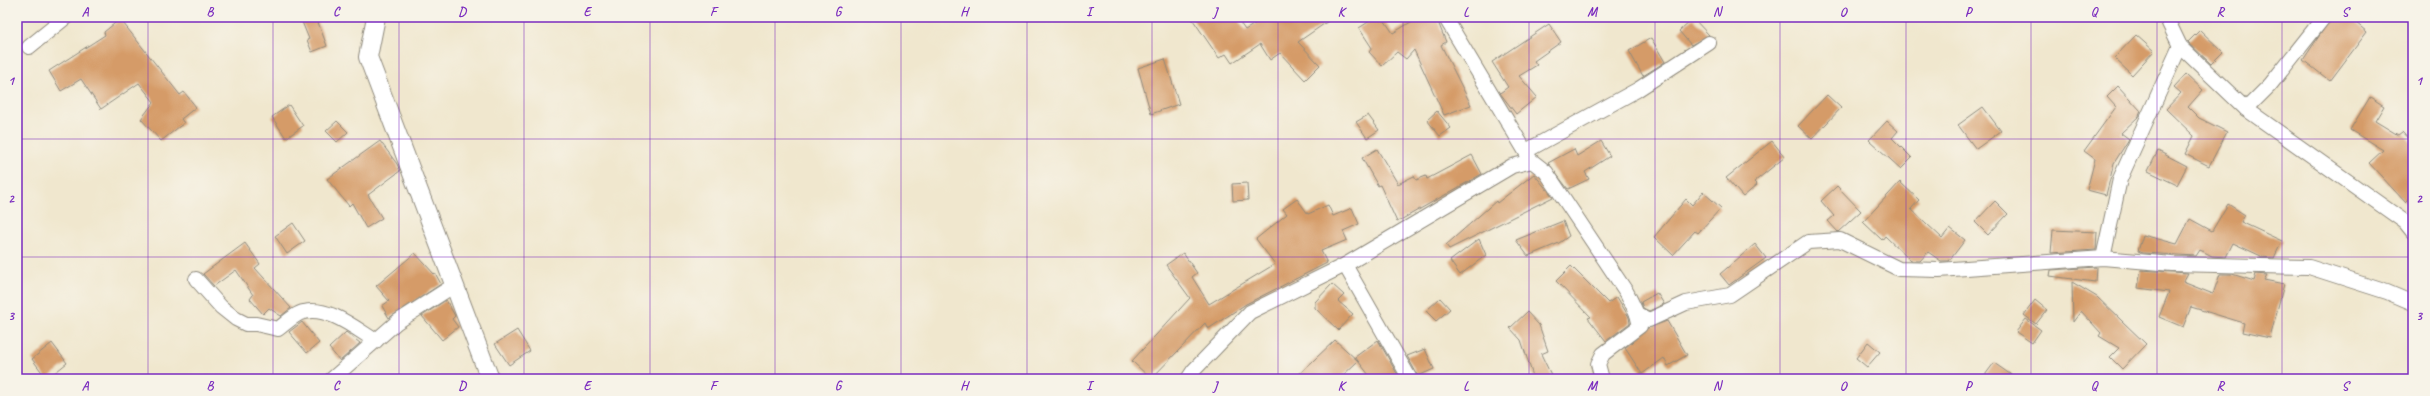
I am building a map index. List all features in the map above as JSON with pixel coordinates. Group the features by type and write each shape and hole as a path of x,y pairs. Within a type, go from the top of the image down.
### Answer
{"street":[{"path":"29,47 66,17"},
{"path":"376,17 368,57 453,286 490,379"},
{"path":"1445,17 1529,156 1546,172 1627,293 1640,326 1603,354 1598,364 1602,379"},
{"path":"2166,17 2180,46 2246,109 2410,223"},
{"path":"2246,109 2270,85 2324,17"},
{"path":"1188,379 1194,370 1250,312 1345,265 1637,90 1708,43"},
{"path":"2103,258 2120,179 2180,46"},
{"path":"1636,314 1649,320 1686,303 1730,295 1808,242 1840,240 1899,269 1939,270 2103,258 2172,264 2309,267 2387,292 2413,303"},
{"path":"1345,265 1410,379"},
{"path":"196,279 222,307 246,324 256,324 278,329 304,312 322,313 341,319 376,341"},
{"path":"332,379 397,322 453,286"}],"building":[{"path":"300,17 316,17 327,46 312,52 307,40 309,39"},
{"path":"1191,17 1236,17 1245,30 1266,17 1334,17 1298,42 1320,65 1305,80 1280,53 1270,60 1260,44 1232,63 1226,54 1219,58"},
{"path":"1376,17 1382,17 1393,33 1419,17 1436,17 1446,42 1441,45 1471,105 1444,115 1414,50 1406,59 1397,52 1382,66 1369,52 1372,48 1359,28"},
{"path":"2332,17 2349,17 2367,32 2330,81 2303,60"},
{"path":"1693,18 1709,35 1691,45 1679,31"},
{"path":"120,19 180,95 184,92 196,107 181,119 184,123 161,141 141,119 154,102 139,83 101,109 81,79 61,91 49,71 105,35 104,32"},
{"path":"1549,24 1561,42 1534,61 1537,65 1519,76 1537,97 1516,114 1500,93 1508,87 1492,62"},
{"path":"2200,30 2223,52 2211,64 2188,42"},
{"path":"2136,35 2154,51 2132,75 2114,58"},
{"path":"1651,38 1665,62 1643,76 1629,51"},
{"path":"1165,59 1179,104 1151,114 1138,68"},
{"path":"2186,74 2203,90 2188,107 2199,118 2227,132 2209,166 2185,154 2194,136 2166,109 2181,93 2174,87"},
{"path":"2118,86 2141,111 2139,116 2121,133 2129,139 2114,163 2106,195 2087,190 2095,159 2084,151 2116,107 2107,97"},
{"path":"1827,95 1841,108 1812,139 1798,126"},
{"path":"2370,97 2384,106 2375,121 2398,135 2402,132 2413,144 2413,196 2406,203 2369,163 2383,150 2350,130"},
{"path":"289,105 303,126 286,138 272,117"},
{"path":"1983,107 2001,131 1976,149 1958,125"},
{"path":"1437,111 1451,128 1440,136 1427,120"},
{"path":"1368,115 1379,130 1367,138 1356,122"},
{"path":"337,121 348,132 337,142 326,131"},
{"path":"1887,121 1898,131 1892,138 1912,158 1901,169 1869,140"},
{"path":"380,141 397,164 400,171 368,195 382,218 366,228 352,203 349,206 327,179"},
{"path":"1601,141 1610,156 1585,172 1589,179 1568,189 1548,163 1574,149 1577,156"},
{"path":"1772,141 1785,157 1754,182 1757,185 1743,197 1726,178"},
{"path":"1377,149 1398,184 1414,176 1416,180 1426,176 1427,179 1472,155 1482,174 1397,222 1380,185 1378,186 1362,158"},
{"path":"2158,151 2187,166 2177,185 2148,171"},
{"path":"1534,174 1553,197 1449,249 1446,245 1496,201 1497,203"},
{"path":"1900,182 1919,200 1911,209 1942,238 1950,228 1965,240 1949,261 1941,261 1928,252 1920,261 1911,261 1885,236 1882,240 1863,222"},
{"path":"1247,183 1248,200 1233,201 1232,184"},
{"path":"1837,186 1861,211 1838,232 1828,221 1834,216 1821,201"},
{"path":"1703,192 1721,208 1698,233 1695,231 1673,255 1654,237 1686,199 1692,205"},
{"path":"1297,199 1308,214 1328,205 1333,216 1352,208 1359,224 1343,231 1347,240 1321,251 1327,263 1246,304 1208,329 1205,323 1151,379 1132,361 1190,298 1166,265 1183,253 1197,273 1192,277 1209,304 1275,264 1256,239 1287,214 1283,209"},
{"path":"1995,201 2008,214 1988,235 1975,222"},
{"path":"2228,204 2245,215 2241,222 2282,241 2274,258 2260,257 2261,256 2233,243 2226,257 2212,256 2200,250 2196,256 2143,253 2138,251 2143,235 2177,244 2190,219 2212,231"},
{"path":"1563,221 1569,236 1559,243 1528,256 1516,240"},
{"path":"293,223 305,241 287,254 275,236"},
{"path":"2053,230 2097,232 2096,250 2051,253"},
{"path":"1479,239 1486,255 1460,275 1450,261"},
{"path":"245,243 260,264 255,268 291,308 281,316 269,308 263,314 250,299 253,295 236,270 214,286 203,274"},
{"path":"1755,244 1766,258 1729,285 1720,274"},
{"path":"415,253 434,274 435,273 441,284 389,318 382,306 389,301 376,286"},
{"path":"1571,266 1608,303 1617,297 1629,317 1630,323 1606,341 1588,318 1591,317 1556,281"},
{"path":"2096,267 2095,282 2050,276 2051,270"},
{"path":"2141,270 2188,273 2183,282 2213,294 2220,274 2232,274 2254,281 2256,274 2267,275 2264,280 2284,284 2270,338 2242,332 2244,323 2191,307 2183,327 2159,317 2169,292 2138,288"},
{"path":"2072,282 2097,297 2146,344 2122,369 2110,357 2119,348 2099,336 2101,333 2081,311 2073,322"},
{"path":"1332,284 1344,295 1338,301 1353,314 1338,330 1315,308 1315,302"},
{"path":"1657,293 1664,304 1649,311 1643,308 1641,302"},
{"path":"1440,298 1450,309 1436,321 1426,311"},
{"path":"446,300 455,316 452,319 458,327 442,340 422,316"},
{"path":"2035,300 2047,310 2036,324 2024,315"},
{"path":"1527,312 1539,325 1548,351 1541,354 1553,379 1534,379 1521,340 1510,328"},
{"path":"2026,319 2041,330 2032,343 2016,332"},
{"path":"1667,321 1687,355 1668,366 1664,358 1642,374 1625,348 1648,328"},
{"path":"302,322 319,343 307,353 289,332"},
{"path":"517,330 530,351 509,365 495,344"},
{"path":"346,332 360,343 340,361 329,348"},
{"path":"1335,340 1358,361 1339,379 1294,379"},
{"path":"1378,340 1400,379 1372,379 1355,357"},
{"path":"1868,342 1880,352 1867,367 1856,358"},
{"path":"52,343 67,363 47,379 32,359"},
{"path":"1425,349 1434,369 1418,376 1407,356"},
{"path":"1994,363 2017,379 1982,379"}]}
